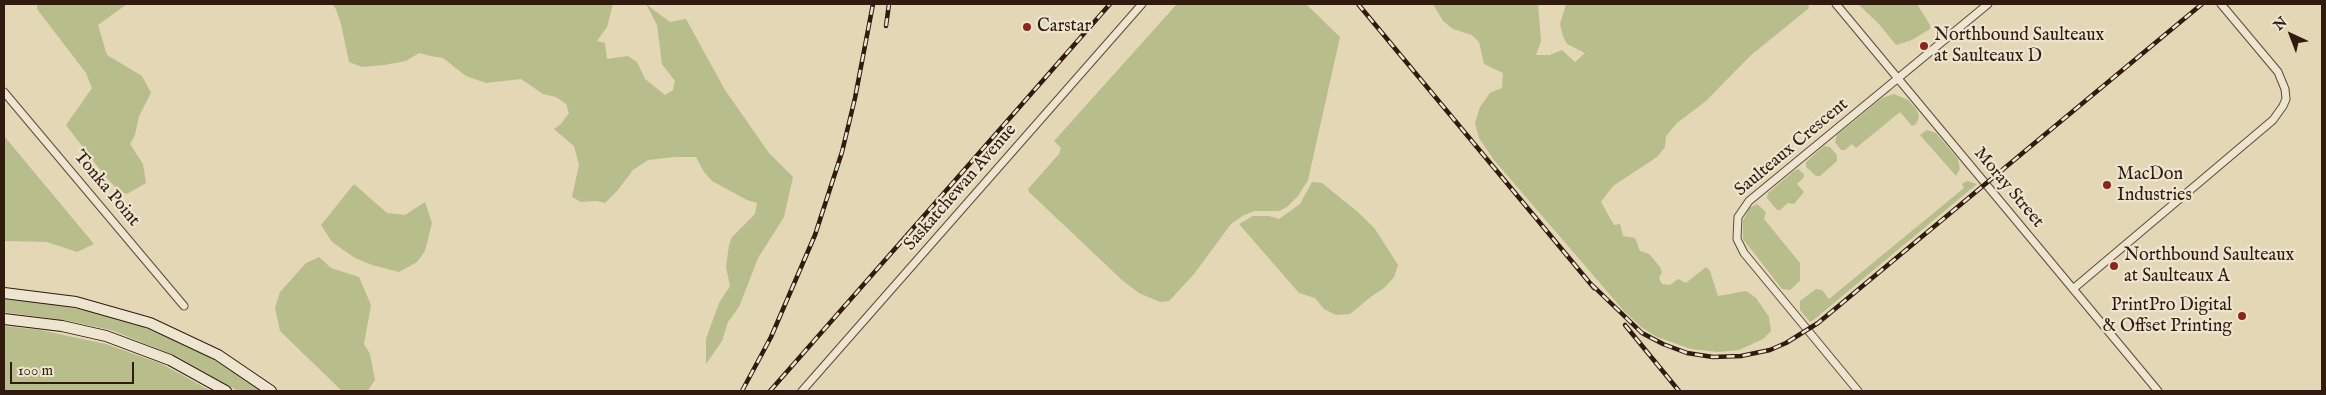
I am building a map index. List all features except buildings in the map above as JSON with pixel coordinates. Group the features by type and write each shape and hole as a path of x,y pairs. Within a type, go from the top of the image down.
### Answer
{"main road":[{"path":"4,293 76,302 150,323 218,356 271,391"},
{"path":"4,319 62,326 120,341 170,360 226,391"}],"street":[{"name":"Saskatchewan Avenue","path":"802,391 1142,4"},
{"name":"Moray Street","path":"1836,4 2158,391"},
{"name":"Saulteaux Crescent","path":"1858,391 1744,254 1737,239 1736,224 1742,209 1749,201 1988,4"},
{"path":"2072,289 2273,120 2283,106 2286,99 2285,89 2278,72 2221,4"},
{"name":"Tonka Point","path":"4,92 184,306"}],"green space":[{"path":"37,4 127,4 98,25 107,55 142,76 151,93 139,116 135,135 130,144 143,164 146,183 127,194 119,191 104,175 66,125 92,88 86,73 37,9"},
{"path":"332,4 613,4 607,27 597,41 605,43 607,59 628,56 637,62 645,79 665,95 673,90 675,81 662,64 657,25 646,4 670,22 686,19 725,90 769,153 793,177 784,217 758,258 739,307 728,322 722,341 706,364 706,339 719,303 730,286 726,267 729,245 732,237 755,214 757,203 747,200 712,181 704,172 696,157 648,160 633,170 605,203 597,201 581,202 572,197 579,165 574,146 554,129 561,124 569,113 566,104 556,97 543,94 521,79 486,83 466,76 443,58 419,53 406,61 384,65 362,67 349,62 341,24 336,9"},
{"path":"1177,4 1306,4 1340,37 1308,180 1298,196 1287,207 1279,211 1255,211 1244,215 1231,224 1194,274 1169,301 1160,302 1139,293 1122,280 1028,189 1059,154 1061,148 1054,141"},
{"path":"1433,4 1538,4 1541,41 1536,55 1550,55 1562,50 1575,62 1585,53 1567,44 1563,36 1560,24 1566,4 1808,4 1809,8 1750,56 1706,101 1677,123 1666,136 1665,147 1657,157 1613,186 1601,202 1614,225 1620,224 1623,236 1635,238 1640,251 1649,254 1660,267 1662,272 1659,278 1662,284 1670,285 1678,279 1686,283 1706,267 1710,271 1718,296 1746,291 1756,298 1769,317 1771,331 1763,339 1739,350 1718,352 1691,349 1657,337 1641,327 1624,311 1494,160 1479,138 1475,123 1480,107 1490,93 1502,88 1503,73 1484,64 1479,42 1472,35 1453,29 1443,21"},
{"path":"1858,4 1917,4 1930,25 1930,29 1912,40 1896,45 1879,24"},
{"path":"1894,94 1908,100 1917,110 1919,117 1916,124 1912,126 1900,112 1856,148 1852,144 1845,150 1841,150 1835,142 1837,135 1882,98"},
{"path":"1927,130 1936,133 1958,159 1960,169 1956,176 1920,135"},
{"path":"4,136 94,244 77,252 47,242 4,241"},
{"path":"1824,146 1830,147 1837,155 1837,161 1820,176 1816,176 1806,167 1806,162"},
{"path":"1798,169 1804,174 1804,177 1797,184 1804,192 1794,204 1788,203 1780,210 1777,210 1767,198 1768,193"},
{"path":"1967,181 1977,184 1816,318 1810,322 1800,310 1800,301 1816,289 1822,290 1829,299 1964,188 1962,184"},
{"path":"1312,182 1322,183 1359,213 1375,229 1398,265 1394,277 1384,288 1350,314 1336,315 1324,309 1315,298 1299,293 1239,224 1253,216 1269,216 1279,219 1300,204"},
{"path":"354,184 387,213 405,215 425,202 432,223 425,251 417,262 399,272 372,265 355,258 332,242 321,225"},
{"path":"1757,204 1766,212 1764,219 1800,263 1800,281 1790,290 1782,289 1743,239 1743,221 1749,208"},
{"path":"319,257 331,268 359,277 371,305 364,344 370,354 375,380 368,390 342,391 280,331 275,308 280,292 306,263"},
{"path":"4,299 54,304 88,311 143,327 196,350 225,366 262,391 238,391 176,356 111,330 69,321 4,312"},
{"path":"4,326 40,330 106,344 162,364 211,391 4,391"}],"railway":[{"path":"742,391 771,337 815,235 842,152 855,98 873,4"},
{"path":"886,26 889,4"},
{"path":"770,391 1110,4"},
{"path":"1358,4 1594,288"},
{"path":"1591,284 1642,333 1663,344 1687,353 1713,357 1741,356 1770,350 1786,343 1818,323 2202,4"},
{"path":"1625,325 1679,391"}],"place":[{"name":"Carstar","path":"1027,27"},
{"name":"Northbound Saulteaux at Saulteaux D","path":"1924,46"},
{"name":"MacDon Industries","path":"2107,185"},
{"name":"Northbound Saulteaux at Saulteaux A","path":"2114,266"},
{"name":"PrintPro Digital & Offset Printing","path":"2242,316"}]}
